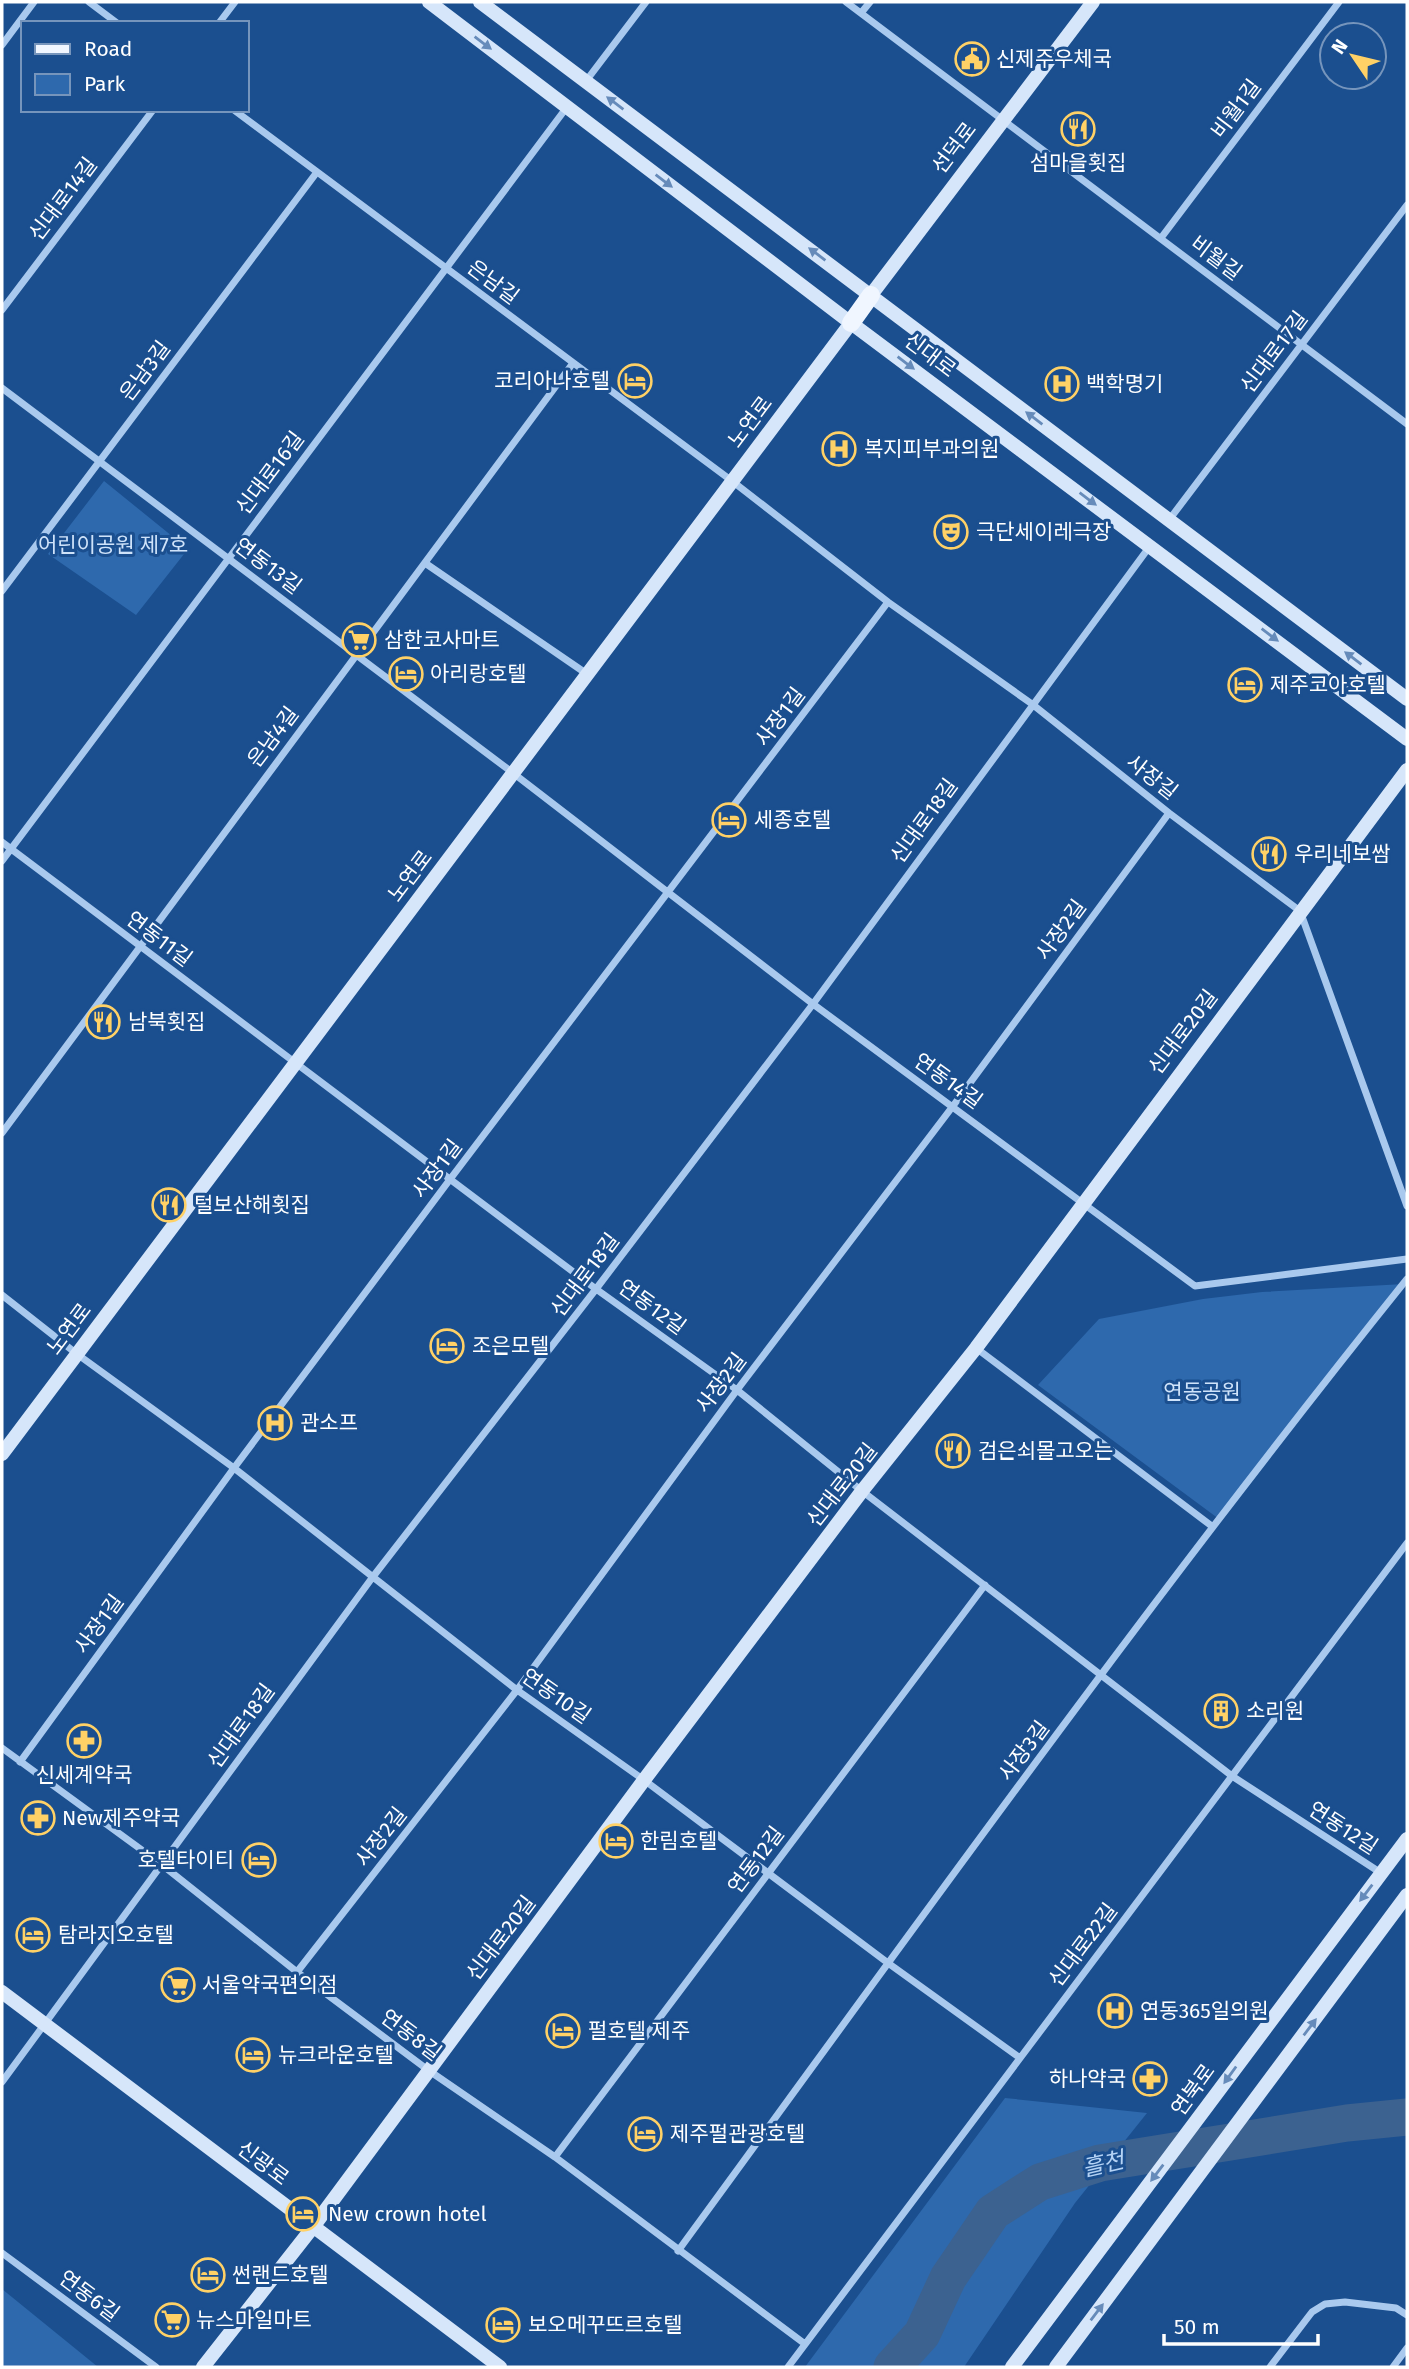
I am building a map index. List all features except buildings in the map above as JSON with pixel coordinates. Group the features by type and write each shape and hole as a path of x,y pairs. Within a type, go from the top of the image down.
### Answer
{"main road":[{"name":"신대로","path":"429,2 851,323 1407,739"},
{"name":"신대로","path":"480,2 1407,699"},
{"name":"선덕로","path":"851,323 1093,2"},
{"name":"노연로","path":"2,1454 851,323"},
{"name":"신대로20길","path":"203,2367 313,2227 862,1491 976,1348 1407,770"},
{"name":"연북로","path":"1012,2367 1407,1839"},
{"path":"1056,2367 1407,1895"},
{"name":"신광로","path":"2,1992 500,2367"}],"street":[{"path":"2,44 34,2"},
{"path":"89,2 114,21"},
{"path":"221,21 235,2"},
{"path":"586,81 646,2"},
{"name":"비월길","path":"846,2 1407,424"},
{"path":"861,13 870,2"},
{"name":"비월1길","path":"1161,238 1339,2"},
{"name":"신대로16길","path":"2,861 567,107"},
{"name":"신대로14길","path":"2,310 151,112"},
{"name":"은남길","path":"237,112 732,481"},
{"name":"은남3길","path":"2,592 317,172"},
{"name":"신대로17길","path":"1169,520 1407,205"},
{"name":"은남4길","path":"2,1133 573,363"},
{"name":"연동13길","path":"2,388 513,773"},
{"name":"사장길","path":"732,481 888,602 1031,704 1169,813 1300,911"},
{"name":"신대로18길","path":"2,2082 372,1578 813,1004 1031,704 1151,545"},
{"path":"425,563 587,674"},
{"name":"사장1길","path":"20,1762 234,1468 451,1178 888,602"},
{"name":"연동14길","path":"513,773 813,1004 1195,1286 1407,1259"},
{"name":"사장2길","path":"297,1972 517,1690 737,1390 953,1106 1169,813"},
{"name":"연동11길","path":"2,842 295,1064"},
{"path":"1300,911 1407,1206"},
{"name":"연동12길","path":"295,1064 596,1289 737,1390 862,1491 1232,1776 1381,1873"},
{"name":"사장3길","path":"678,2251 1102,1674 1407,1279"},
{"name":"연동10길","path":"2,1295 77,1354 234,1468 517,1690 645,1780 888,1963 1020,2058"},
{"path":"976,1348 1213,1527"},
{"name":"신대로22길","path":"788,2367 1407,1543"},
{"name":"연동12길","path":"555,2157 985,1585"},
{"name":"연동8길","path":"2,1748 161,1864 297,1972 428,2070 555,2157 805,2344"},
{"name":"연동6길","path":"2,2253 156,2367"},
{"path":"1270,2367 1312,2312 1325,2304 1345,2302 1396,2308 1407,2315"},
{"path":"1393,2367 1407,2348"}],"green space":[{"name":"어린이공원 제7호","path":"104,481 188,549 136,615 48,554"},
{"name":"연동공원","path":"1404,1284 1219,1519 1038,1385 1099,1319 1203,1299 1262,1292"},
{"path":"1005,2098 1147,2113 1075,2203 964,2367 805,2367"},
{"path":"2,2289 98,2367 2,2367"}],"waterway":[{"name":"흘천","path":"892,2367 922,2334 948,2278 993,2212 1040,2182 1100,2163 1347,2123 1407,2117"}],"place":[{"name":"신제주우체국","path":"972,59"},
{"name":"섬마을횟집","path":"1078,129"},
{"name":"코리아나호텔","path":"635,381"},
{"name":"백학명기","path":"1062,384"},
{"name":"복지피부과의원","path":"839,449"},
{"name":"극단세이레극장","path":"951,532"},
{"name":"삼한코사마트","path":"359,640"},
{"name":"아리랑호텔","path":"406,674"},
{"name":"제주코아호텔","path":"1245,685"},
{"name":"세종호텔","path":"729,820"},
{"name":"우리네보쌈","path":"1269,854"},
{"name":"남북횟집","path":"103,1022"},
{"name":"털보산해횟집","path":"169,1205"},
{"name":"조은모텔","path":"447,1346"},
{"name":"관소프","path":"275,1423"},
{"name":"검은쇠몰고오는","path":"953,1451"},
{"name":"소리원","path":"1221,1711"},
{"name":"신세계약국","path":"84,1741"},
{"name":"New제주약국","path":"38,1818"},
{"name":"한림호텔","path":"616,1841"},
{"name":"호텔타이티","path":"259,1860"},
{"name":"탐라지오호텔","path":"33,1935"},
{"name":"서울약국편의점","path":"178,1985"},
{"name":"연동365일의원","path":"1115,2011"},
{"name":"펄호텔 제주","path":"563,2031"},
{"name":"뉴크라운호텔","path":"253,2055"},
{"name":"하나약국","path":"1150,2079"},
{"name":"제주펄관광호텔","path":"645,2134"},
{"name":"New crown hotel","path":"303,2214"},
{"name":"썬랜드호텔","path":"208,2275"},
{"name":"뉴스마일마트","path":"172,2320"},
{"name":"보오메꾸뜨르호텔","path":"503,2325"}]}
